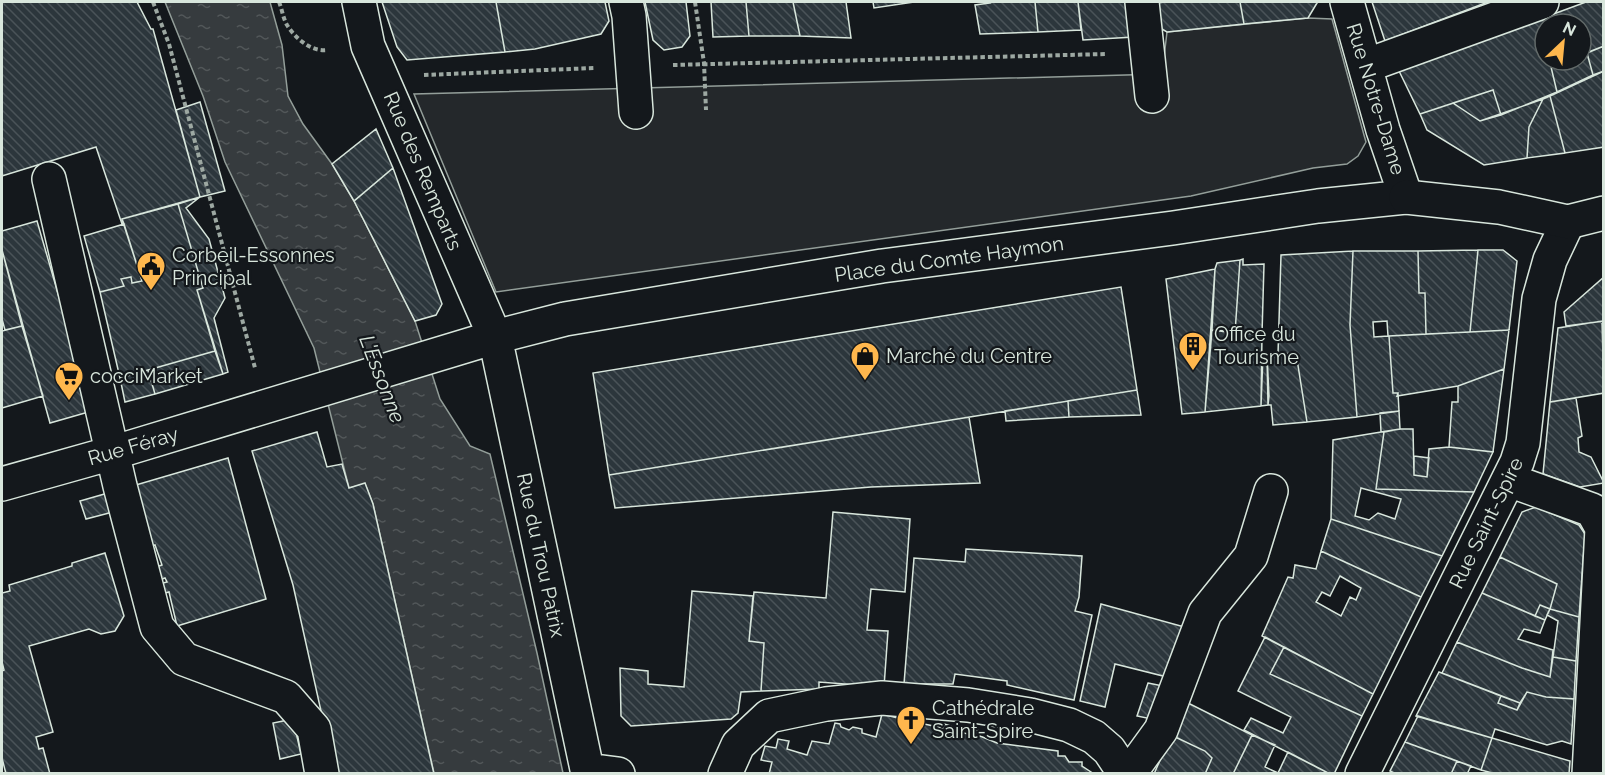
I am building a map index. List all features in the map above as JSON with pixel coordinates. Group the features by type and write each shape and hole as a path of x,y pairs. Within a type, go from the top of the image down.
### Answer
{"street":[{"name":"Rue des Remparts","path":"359,2 368,46 495,337"},
{"path":"626,2 636,112"},
{"path":"1142,2 1152,96"},
{"name":"Rue Notre-Dame","path":"1347,2 1383,130 1406,197"},
{"path":"1365,66 1542,2"},
{"path":"49,179 112,453 157,627 184,659 286,697 314,729 322,774"},
{"name":"Place du Comte Haymon","path":"265,407 495,337 565,319 882,266 1173,228 1318,206 1406,197 1488,205 1568,222"},
{"path":"1568,222 1604,213"},
{"name":"Rue Saint-Spire","path":"1362,774 1517,462 1523,443 1539,299 1550,260 1568,222"},
{"name":"Rue du Trou Patrix","path":"495,337 598,772"},
{"name":"Rue Féray","path":"2,484 265,407"},
{"path":"1509,480 1592,510 1602,528 1589,774"},
{"path":"725,774 738,745 769,716 826,704 882,698 968,705 1030,715 1069,726 1094,737 1109,750 1127,774 1161,730 1205,613 1251,556 1271,491"}],"path":[{"path":"153,2 169,44 265,407"},
{"path":"279,2 287,25 303,43 319,51 368,46"},
{"path":"695,2 704,63 706,110"},
{"path":"382,76 704,63 1149,53"}],"shaded area":[{"path":"1308,18 1332,19 1366,142 1358,156 1347,164 1313,168 1191,196 496,292 414,94 1162,74 1167,32"}],"water":[{"name":"L'Essonne","path":"165,2 270,2 282,45 288,96 303,124 332,164 354,201 415,321 440,399 470,446 490,454 563,773 434,773 373,504 365,484 349,488 314,348 225,162 203,96"}],"building":[{"path":"2,2 137,2 153,29 200,197 122,219 124,224 122,224 96,147 2,176"},
{"path":"382,2 496,2 505,52 407,60 397,47"},
{"path":"496,2 605,2 609,21 601,34 535,49 505,52"},
{"path":"645,2 686,2 690,36 682,47 664,50 653,40"},
{"path":"711,2 746,2 749,36 713,37"},
{"path":"746,2 793,2 800,36 749,36"},
{"path":"793,2 846,2 851,38 800,36"},
{"path":"873,2 914,2 874,8"},
{"path":"989,2 1035,2 1038,32 980,34 975,5"},
{"path":"1035,2 1078,2 1081,30 1038,32"},
{"path":"1078,2 1130,2 1134,37 1083,40"},
{"path":"1240,2 1244,24 1167,32 1160,28 1157,3"},
{"path":"1240,2 1317,3 1308,18 1244,24"},
{"path":"1372,2 1488,2 1385,41"},
{"path":"1586,2 1604,2 1604,46 1593,50 1593,12 1559,12"},
{"path":"1533,22 1533,72 1552,72 1557,92 1501,115 1493,90 1420,114 1399,71"},
{"path":"1604,46 1604,71 1593,75 1592,72 1593,51"},
{"path":"1604,71 1604,147 1565,153 1550,96"},
{"path":"1552,72 1592,72 1593,75 1557,92"},
{"path":"1493,90 1501,115 1480,121 1453,103"},
{"path":"1550,96 1565,153 1527,158 1529,127 1543,99"},
{"path":"1543,99 1529,127 1527,158 1484,165 1427,130 1420,114 1453,103 1480,121"},
{"path":"200,102 225,191 200,197 176,110"},
{"path":"376,129 393,168 354,201 332,164"},
{"path":"393,168 442,304 436,315 415,321 354,201"},
{"path":"200,197 186,208 209,239 225,298 214,318 228,372 223,374 197,290 203,288 178,204"},
{"name":"Corbeil-Essonnes Principal","path":"178,204 203,288 197,290 215,351 120,378 100,292 124,286 121,279 131,277 132,283 142,281 122,219"},
{"path":"37,221 92,411 50,423 2,250 2,231"},
{"path":"124,224 142,281 132,283 131,277 121,279 124,286 100,292 84,236"},
{"path":"2,250 22,326 5,330 2,319"},
{"path":"1478,250 1503,250 1517,261 1509,330 1470,332"},
{"path":"1478,250 1470,332 1426,334 1425,293 1419,293 1418,251"},
{"path":"1353,251 1418,251 1419,293 1425,293 1426,334 1389,336 1393,393 1398,393 1399,411 1357,417 1350,325","holes":["1387,321 1388,336 1374,337 1373,322"]},
{"path":"1353,251 1350,325 1357,417 1307,422 1296,353 1278,354 1281,255"},
{"path":"1243,259 1243,265 1264,264 1262,334 1235,333 1240,260"},
{"path":"1240,260 1235,333 1212,330 1217,263"},
{"name":"Office du Tourisme","path":"1215,269 1205,412 1182,414 1166,279"},
{"path":"1604,277 1604,321 1566,326 1564,312"},
{"name":"Marché du Centre","path":"1121,287 1137,390 609,475 593,373"},
{"path":"1602,321 1604,393 1550,402 1558,328"},
{"path":"22,326 43,396 2,408 2,331"},
{"path":"1212,330 1262,334 1261,406 1205,412"},
{"path":"1509,330 1504,369 1458,386 1397,396 1398,393 1393,393 1389,336"},
{"path":"215,351 223,374 155,394 148,370"},
{"path":"1296,353 1307,422 1273,425 1271,405 1268,405 1267,355"},
{"path":"1263,355 1267,355 1269,396 1268,405 1261,406"},
{"path":"1504,369 1493,452 1449,447 1452,402 1458,402 1458,386"},
{"path":"148,370 155,394 125,402 120,378"},
{"path":"1137,390 1141,415 1069,417 1068,401"},
{"path":"1576,398 1582,436 1578,438 1579,452 1591,457 1604,483 1580,487 1543,474 1550,402"},
{"path":"1068,401 1069,417 1006,421 1005,411"},
{"path":"1399,411 1400,429 1381,432 1380,413"},
{"path":"969,417 980,483 871,487 615,508 609,475"},
{"path":"1413,429 1414,475 1427,477 1429,449 1449,447 1493,452 1474,492 1376,489 1384,432"},
{"path":"317,432 327,467 342,464 349,488 365,483 373,504 434,774 335,774 293,585 252,451"},
{"path":"1384,432 1376,489 1474,492 1442,556 1331,519 1333,440","holes":["1361,488 1401,499 1395,519 1378,513 1369,520 1355,516"]},
{"path":"1414,456 1429,458 1427,477 1414,475"},
{"path":"228,458 266,599 177,626 169,592 161,594 159,584 167,582 165,578 157,581 153,568 162,565 155,545 147,547 129,487"},
{"path":"108,493 113,512 86,519 80,501"},
{"path":"1536,507 1579,525 1585,534 1579,617 1550,609 1557,584 1500,557 1522,512"},
{"path":"833,512 910,519 905,592 871,589 867,630 888,631 884,687 819,682 819,689 761,691 764,643 749,641 754,592 826,598"},
{"path":"1331,519 1442,556 1421,597 1321,551"},
{"path":"966,549 1082,556 1079,597 1075,611 1092,615 1074,700 1007,685 1007,681 955,674 953,684 904,684 914,558 965,562"},
{"path":"1321,551 1421,597 1373,694 1262,636 1288,577 1293,578 1295,565 1316,569","holes":["1340,576 1361,588 1356,600 1350,597 1341,616 1316,602 1322,592 1330,596"]},
{"path":"105,553 124,616 115,631 101,634 89,629 29,646 53,732 36,737 39,749 43,748 50,774 6,774 2,758 2,671 4,670 2,593 10,591 9,585 72,566 72,563"},
{"path":"1500,557 1557,584 1550,609 1540,605 1535,616 1482,593"},
{"path":"692,591 753,596 749,641 764,643 761,691 741,692 738,713 731,719 631,726 621,716 620,668 648,671 648,684 684,687"},
{"path":"1482,593 1545,620 1540,633 1524,629 1518,639 1553,650 1550,677 1457,642"},
{"path":"1101,604 1188,628 1171,678 1115,664 1105,707 1080,701"},
{"path":"1540,605 1550,609 1545,620 1535,616"},
{"path":"1550,609 1579,617 1576,661 1553,657 1558,621 1547,615"},
{"path":"1265,637 1284,647 1270,674 1362,716 1334,774 1244,730 1251,718 1283,733 1291,717 1238,691"},
{"path":"1457,642 1550,677 1553,657 1576,661 1574,699 1546,697 1527,692 1520,703 1442,673"},
{"path":"1284,647 1373,694 1362,716 1270,674"},
{"path":"1439,672 1501,696 1498,703 1517,710 1527,692 1546,697 1574,699 1571,744 1562,741 1547,745 1495,729 1492,738 1416,716"},
{"path":"1148,683 1168,687 1156,720 1137,716"},
{"path":"1501,696 1520,703 1517,710 1498,703"},
{"path":"1186,702 1252,735 1233,774 1205,774 1212,758 1205,751 1171,735"},
{"name":"Cathédrale Saint-Spire","path":"882,714 902,719 903,716 910,718 910,721 943,728 944,724 951,726 951,730 972,735 975,729 981,732 980,736 997,743 1058,751 1058,756 1065,756 1069,762 1082,762 1082,766 1094,774 769,774 772,762 761,760 765,746 776,748 778,739 789,741 787,749 807,755 812,741 829,744 835,723 849,730 853,727 862,729 862,733 876,737"},
{"path":"1418,716 1492,738 1481,770 1405,742"},
{"path":"293,719 301,754 280,759 273,723"},
{"path":"1171,735 1205,751 1212,758 1205,774 1154,774"},
{"path":"1252,735 1275,745 1265,767 1278,773 1288,752 1330,774 1233,774"},
{"path":"1492,738 1570,761 1569,774 1496,774 1481,770"},
{"path":"1405,742 1457,761 1451,774 1396,774 1390,771"},
{"path":"1457,761 1471,766 1467,774 1451,774"}],"place":[{"name":"Corbeil-Essonnes Principal","path":"151,292"},
{"name":"Office du Tourisme","path":"1193,372"},
{"name":"Marché du Centre","path":"865,382"},
{"name":"cocciMarket","path":"69,402"},
{"name":"Cathédrale Saint-Spire","path":"911,746"}]}
